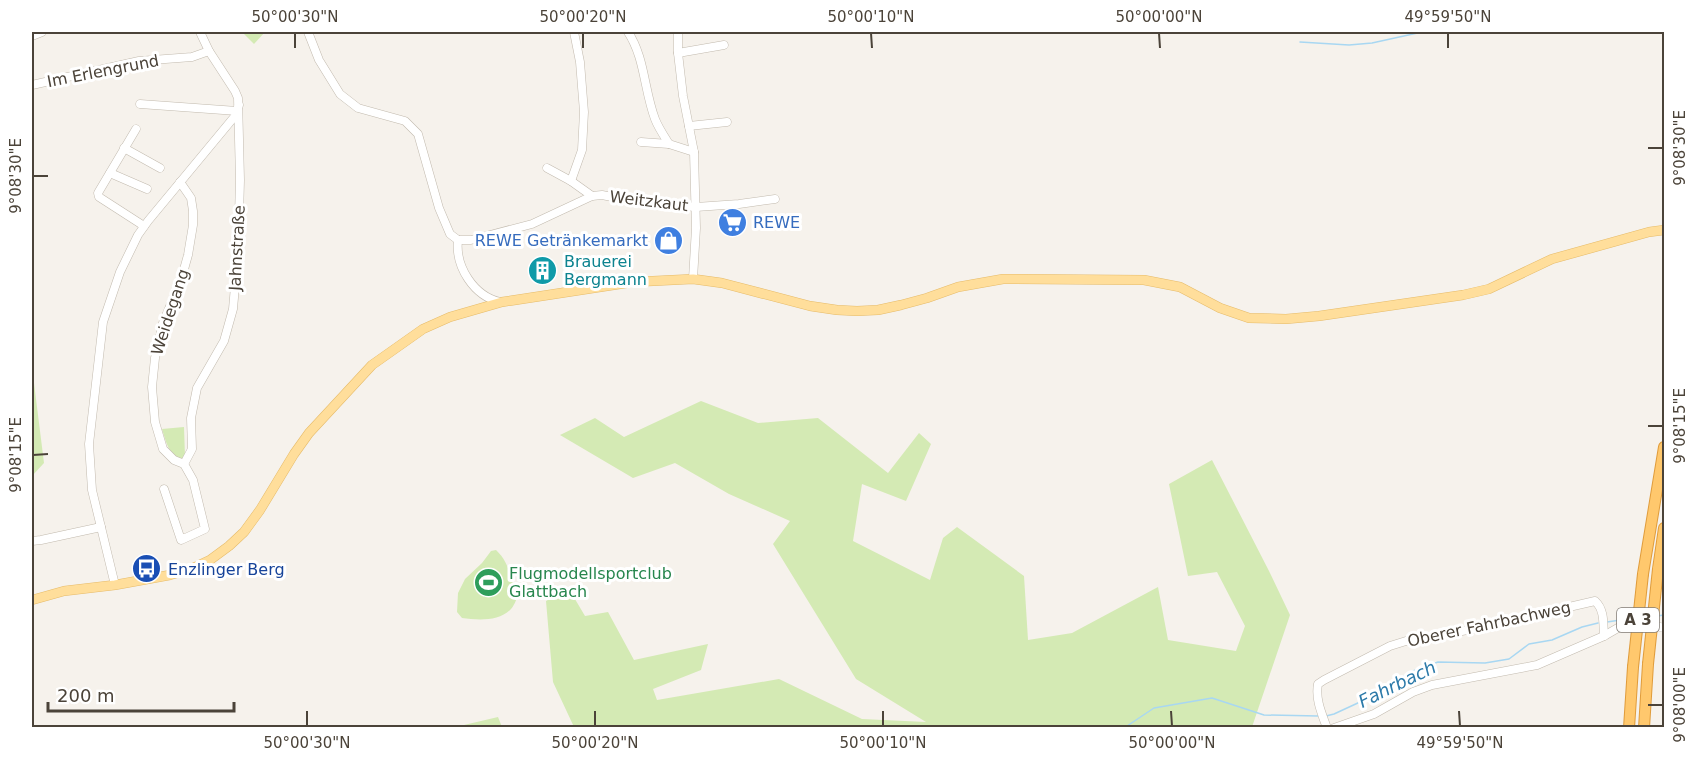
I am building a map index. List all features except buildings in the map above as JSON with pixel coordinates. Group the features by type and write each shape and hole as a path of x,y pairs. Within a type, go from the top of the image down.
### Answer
{"highway":[{"name":"A 3","path":"1629,728 1643,574 1665,447"},
{"name":"A 3","path":"1644,728 1647,664 1665,528"}],"main road":[{"path":"32,600 64,591 116,585 170,575 210,560 244,532 309,433 372,365 423,329 450,317 502,302 633,282 693,279 722,283 810,306 857,311 878,310 901,305 958,287 992,281 1144,280 1180,287 1220,308 1249,318 1286,319 1464,295 1489,289 1552,259 1649,232 1665,230"}],"street":[{"path":"32,36 42,32"},
{"name":"Jahnstraße","path":"184,464 192,449 191,418 197,388 224,341 233,309 238,252 240,180 236,91 200,32"},
{"path":"308,32 320,60 340,94 358,108 405,121 418,134 439,207 450,234 458,240 457,251 461,265 479,292 485,297 502,302"},
{"path":"571,181 582,150 584,112 580,62 574,32"},
{"path":"628,32 642,63 648,95 656,120 669,144"},
{"path":"678,32 683,96 694,152 696,207 693,279"},
{"path":"678,53 724,45"},
{"name":"Im Erlengrund","path":"32,85 139,61 192,57 210,51"},
{"path":"140,104 238,108"},
{"path":"116,585 92,490 90,444 103,322 120,272 144,226 238,108"},
{"path":"690,126 727,122"},
{"path":"136,129 98,191 99,197 144,226"},
{"path":"641,142 669,144 694,152"},
{"path":"124,148 160,168"},
{"path":"547,168 592,196"},
{"path":"110,172 147,189"},
{"name":"Weidegang","path":"164,489 181,540 205,529 193,480 184,464 174,460 163,449 155,422 153,387 155,358 163,323 181,280 192,239 193,204 180,182"},
{"name":"Weitzkaut","path":"458,240 471,240 532,224 592,196 602,195 642,203 696,207 775,199"},
{"path":"32,540 101,527"},
{"name":"Oberer Fahrbachweg","path":"1326,724 1317,693 1318,684 1390,646 1595,601 1602,611 1605,636"},
{"path":"1334,728 1374,714 1413,692 1432,685 1537,665 1623,626 1652,625 1665,628"}],"green space":[{"path":"242,32 265,32 254,44"},
{"path":"32,374 44,463 32,476"},
{"path":"701,401 758,423 818,418 888,473 919,433 931,444 906,501 862,484 853,541 930,580 943,538 957,527 1024,576 1028,640 1072,633 1158,587 1168,640 1236,651 1245,626 1217,572 1188,576 1169,484 1212,460 1290,615 1252,727 574,727 553,682 546,601 569,589 585,616 608,612 634,660 708,644 701,670 653,689 657,700 779,679 862,719 926,722 856,679 773,544 790,521 729,494 675,463 633,478 560,435 595,418 624,437"},
{"path":"184,427 185,457 181,460 170,451 162,429"},
{"name":"Flugmodellsportclub Glattbach","path":"496,550 507,566 518,596 514,605 506,613 494,618 462,618 457,612 458,593 465,579 491,551"},
{"path":"498,717 502,727 464,727 464,725"}],"waterway":[{"path":"1300,42 1349,45 1372,43 1422,32"},
{"name":"Fahrbach","path":"1657,616 1664,615"},
{"name":"Fahrbach","path":"1607,622 1627,619"},
{"name":"Fahrbach","path":"1326,716 1360,702 1413,671 1438,662 1485,663 1509,659 1529,644 1552,640 1598,623"},
{"path":"1124,728 1154,708 1212,698 1264,715 1318,716"}],"place":[{"name":"REWE","path":"732,222"},
{"name":"REWE Getränkemarkt","path":"669,240"},
{"name":"Brauerei Bergmann","path":"543,270"},
{"name":"Enzlinger Berg","path":"147,569"},
{"name":"Flugmodellsportclub Glattbach","path":"488,582"}]}
